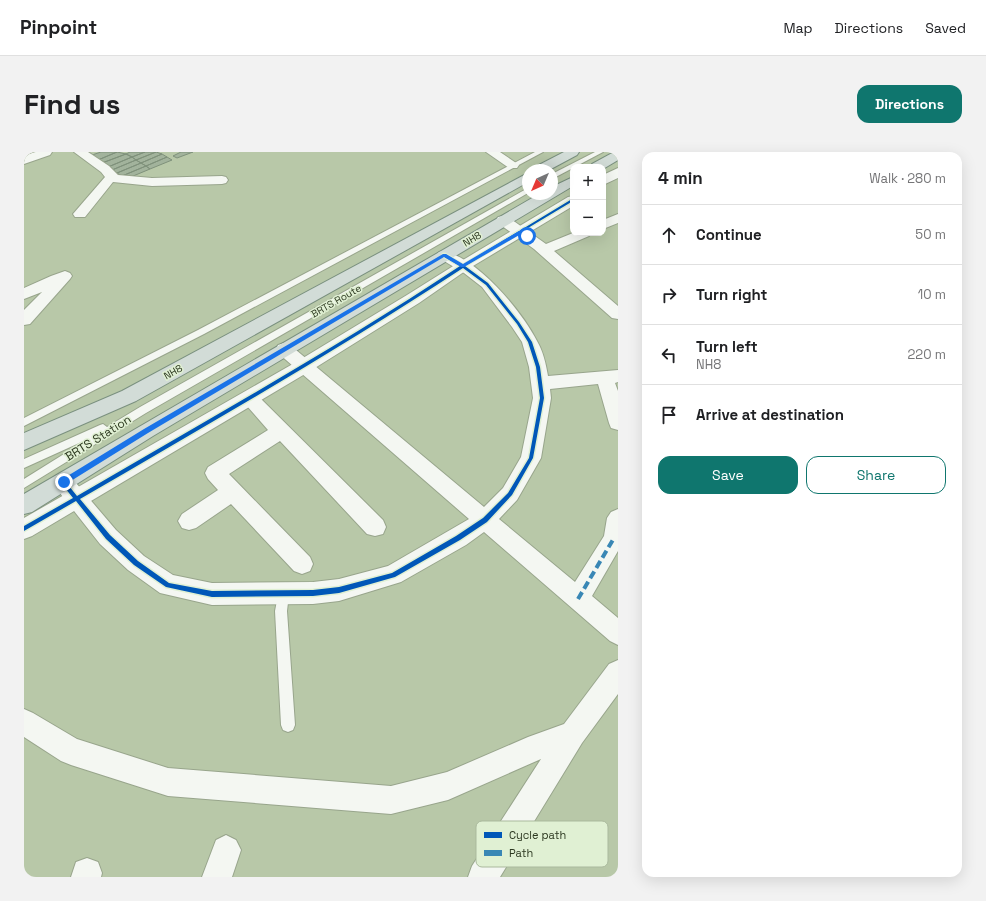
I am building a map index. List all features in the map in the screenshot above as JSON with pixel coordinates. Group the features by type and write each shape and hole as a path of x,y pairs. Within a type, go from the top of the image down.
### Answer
{"main road":[{"path":"551,164 573,152"},
{"path":"596,157 618,155"},
{"name":"NH8","path":"24,442 129,396 522,180"},
{"name":"NH8","path":"558,189 570,183"},
{"name":"NH8","path":"24,505 284,349 539,200"}],"street":[{"path":"24,160 46,152"},
{"path":"80,152 105,169 116,179 152,182 222,180"},
{"path":"492,152 513,165"},
{"path":"606,179 618,172"},
{"path":"80,214 111,176"},
{"path":"24,529 78,499 304,366 413,299 463,266 570,202"},
{"path":"606,224 618,218"},
{"path":"504,220 615,307"},
{"path":"544,250 577,236"},
{"path":"64,482 108,537 136,563 168,585 212,594 283,594 339,590 393,575 458,538 485,520 510,494 531,458 542,398 538,367 530,342 518,323 487,284 463,266 444,255"},
{"path":"24,294 65,276 24,320"},
{"path":"284,349 618,633"},
{"path":"540,382 612,377 618,424"},
{"path":"249,398 375,527"},
{"path":"281,431 215,473 302,564"},
{"path":"189,521 232,492"},
{"path":"578,599 614,538 618,518"},
{"path":"518,821 573,734 618,673"},
{"path":"24,722 71,751 168,782 391,800 448,786 528,751 573,734"},
{"path":"483,877 489,867"}],"lane":[{"path":"24,422 201,332 540,152"},
{"path":"558,174 596,157"},
{"name":"BRTS Route","path":"143,410 522,193"},
{"name":"BRTS Station","path":"24,464 143,410"},
{"name":"BRTS Station","path":"24,484 143,410"},
{"path":"283,594 281,611 288,725"}],"building":[{"path":"101,152 117,152 98,160 92,155"},
{"path":"117,152 126,154 102,163 98,160"},
{"path":"130,152 145,152 132,157 126,154"},
{"path":"145,152 156,152 136,160 132,157"},
{"path":"156,152 162,154 141,163 136,160"},
{"path":"181,152 193,152 177,158 173,156"},
{"path":"126,154 132,157 108,167 102,163"},
{"path":"162,154 167,157 146,166 141,163"},
{"path":"132,157 136,160 112,170 108,167"},
{"path":"167,157 172,160 150,169 146,166"},
{"path":"136,160 141,163 117,173 112,170"},
{"path":"141,163 146,166 122,176 117,173"},
{"path":"146,166 150,169 126,179 122,176"}],"marked path":[{"path":"578,599 614,538"}],"cycle path":[{"path":"24,529 304,366 413,299 463,266 570,202"},
{"path":"63,482 108,537 136,563 168,585 212,594 313,593 339,590 393,575 458,538 485,520 510,494 531,458 542,398 538,367 530,342 518,323 487,284 469,270 444,255"}],"route":[{"path":"64,482 146,431 444,255 463,266 521,232 527,236"}]}
